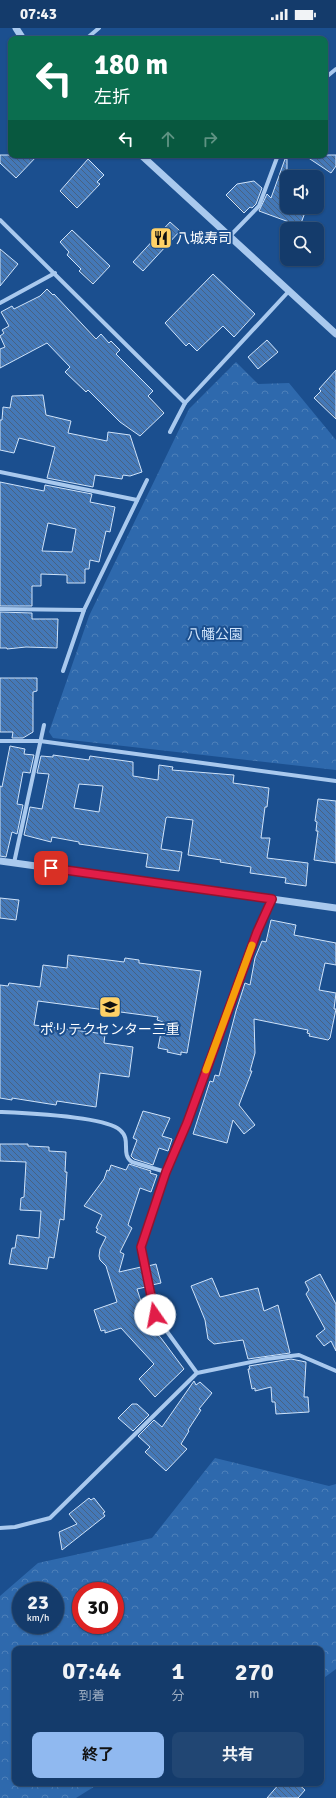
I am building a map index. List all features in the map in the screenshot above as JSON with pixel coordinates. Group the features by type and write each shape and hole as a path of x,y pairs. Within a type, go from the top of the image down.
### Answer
{"street":[{"path":"90,36 99,28"},
{"path":"328,76 336,69"},
{"path":"145,158 336,334"},
{"path":"230,236 259,206 277,158"},
{"path":"0,220 185,403"},
{"path":"0,303 55,273"},
{"path":"170,432 185,403 289,291"},
{"path":"0,472 137,500"},
{"path":"63,671 84,610 147,480"},
{"path":"0,609 84,610"},
{"path":"14,864 44,725"},
{"path":"0,741 40,741 336,781"},
{"path":"0,861 336,908"},
{"path":"197,1374 155,1315 141,1247 166,1172 187,1123 257,932 272,899"},
{"path":"0,1112 40,1113 100,1122 119,1129 125,1135 127,1141 125,1154 128,1159 132,1162 166,1172"},
{"path":"0,1528 15,1527 50,1518 197,1374 266,1359 298,1355 336,1371"}],"green space":[{"name":"八幡公園","path":"236,362 258,384 289,383 336,440 336,770 53,738 49,732 89,616 189,409"},
{"path":"215,1458 329,1486 336,1484 336,1669 324,1678 324,1646 12,1646 12,1786 95,1786 76,1798 0,1798 0,1596 12,1586 12,1634 64,1634 64,1582 16,1582 38,1563 152,1538"}],"building":[{"path":"0,155 8,155 8,158 35,158 16,178 0,163"},
{"path":"328,155 336,155 336,166 331,173 308,158 328,158"},
{"path":"88,159 104,175 97,182 100,184 77,208 60,191"},
{"path":"285,159 287,159 287,170 281,170"},
{"path":"280,173 280,214 304,214 301,222 289,222 259,211 267,194 271,198"},
{"path":"254,181 262,188 256,204 244,213 226,195 237,184"},
{"path":"170,222 180,231 143,271 133,262"},
{"path":"72,230 110,266 93,284 79,271 81,269 67,255 69,252 60,242"},
{"path":"0,249 18,264 0,286"},
{"path":"213,274 255,314 234,337 223,326 197,351 189,343 186,346 165,323"},
{"path":"47,289 53,295 54,294 96,339 101,334 109,343 111,341 120,350 116,354 153,391 148,396 164,413 140,436 120,422 88,390 86,392 65,372 70,367 47,343 0,368 0,349 5,347 0,336 4,333 2,330 9,326 1,312 12,306 14,309 40,296"},
{"path":"267,340 278,352 258,369 248,357"},
{"path":"336,370 336,419 314,398 321,391 319,389"},
{"path":"43,395 46,415 71,421 68,433 107,441 108,432 130,435 142,472 130,476 123,475 122,479 95,475 93,487 47,478 55,447 19,438 14,453 0,450 0,420 2,420 3,407 10,408 12,396"},
{"path":"0,482 44,491 45,485 92,494 90,502 115,507 110,532 106,531 99,562 90,560 89,569 85,569 85,583 67,583 67,575 41,574 41,586 32,586 32,606 0,606","holes":["48,523 76,529 72,552 42,551"]},
{"path":"0,612 32,613 32,619 58,619 57,648 0,648"},
{"path":"0,678 37,678 37,691 33,692 33,732 23,738 12,738 13,732 0,732"},
{"path":"10,746 25,749 24,754 34,755 30,773 23,772 17,804 23,805 17,834 12,832 6,857 0,856 0,786 2,787"},
{"path":"53,755 89,760 90,756 133,762 133,776 158,780 159,765 173,767 172,770 234,775 233,783 269,788 261,838 270,838 267,858 308,863 306,886 285,883 286,878 250,873 251,867 220,862 221,860 188,855 193,820 166,818 161,849 182,852 179,871 146,867 148,854 79,844 79,842 52,837 51,842 24,835 30,807 42,809 49,774 37,773 41,756 53,757","holes":["79,784 103,786 99,812 74,808"]},
{"path":"318,799 336,801 336,863 314,860 318,831 316,831 317,822 315,821"},
{"path":"0,898 19,900 16,920 0,918"},
{"path":"271,920 296,925 294,935 336,943 336,965 325,963 319,990 336,993 334,1009 336,1009 330,1038 328,1040 309,1036 310,1034 307,1033 308,1030 254,1019 255,1053 250,1071 252,1071 239,1105 255,1125 244,1134 233,1120 227,1143 193,1134 210,1081 213,1082 215,1075 219,1076 245,983 250,985 255,958 262,941 266,942"},
{"path":"68,955 124,962 125,958 139,960 139,963 201,971 187,1053 181,1052 181,1055 167,1052 168,1050 158,1048 163,1022 157,1020 158,1017 38,1001 34,1025 105,1034 104,1043 133,1047 129,1077 100,1073 96,1107 57,1101 56,1105 12,1098 12,1100 0,1098 0,985 8,986 9,983 40,987 43,965 67,968"},
{"path":"143,1111 170,1118 162,1136 172,1139 168,1151 159,1148 153,1165 134,1159 131,1156 137,1140 133,1138"},
{"path":"0,1144 28,1144 28,1146 49,1147 49,1151 66,1152 65,1172 67,1172 64,1220 60,1219 54,1258 49,1257 47,1269 9,1264 12,1248 15,1248 17,1235 39,1238 41,1211 20,1210 21,1198 24,1197 26,1162 0,1161"},
{"path":"129,1164 151,1171 150,1173 157,1175 151,1192 140,1188 128,1225 132,1228 120,1252 124,1254 119,1272 141,1267 146,1287 137,1289 148,1323 184,1369 155,1397 139,1379 154,1364 121,1328 105,1333 105,1330 101,1331 94,1310 117,1302 106,1266 100,1260 99,1256 100,1249 106,1237 96,1232 98,1229 96,1228 102,1215 84,1206 104,1179 107,1170 109,1171 111,1165 126,1170"},
{"path":"156,1264 161,1283 152,1285 148,1266"},
{"path":"320,1274 336,1304 336,1351 331,1341 324,1346 316,1336 325,1329 306,1294 309,1290 305,1282"},
{"path":"212,1278 220,1297 258,1288 264,1311 278,1305 290,1353 248,1359 243,1340 214,1344 208,1339 205,1320 191,1286"},
{"path":"291,1359 306,1362 304,1397 308,1397 309,1412 276,1414 275,1402 272,1402 271,1387 255,1391 255,1388 252,1389 248,1369 250,1369 249,1366"},
{"path":"194,1381 196,1385 200,1382 212,1393 199,1409 201,1410 181,1444 187,1449 166,1471 145,1452 150,1447 138,1436 154,1420 162,1427"},
{"path":"132,1404 137,1404 149,1415 133,1431 118,1418"},
{"path":"89,1498 91,1500 94,1498 105,1512 103,1513 105,1516 62,1550 59,1532 77,1524 69,1514"},
{"path":"277,1786 300,1786 305,1790 298,1798 267,1798"}],"slow traffic":[{"path":"206,1070 252,945"}],"place":[{"name":"八城寿司","path":"161,238"},
{"name":"ポリテクセンター三重","path":"110,1007"}],"route":[{"path":"51,868 272,899 257,932 187,1123 166,1172 141,1247 155,1315"}]}
